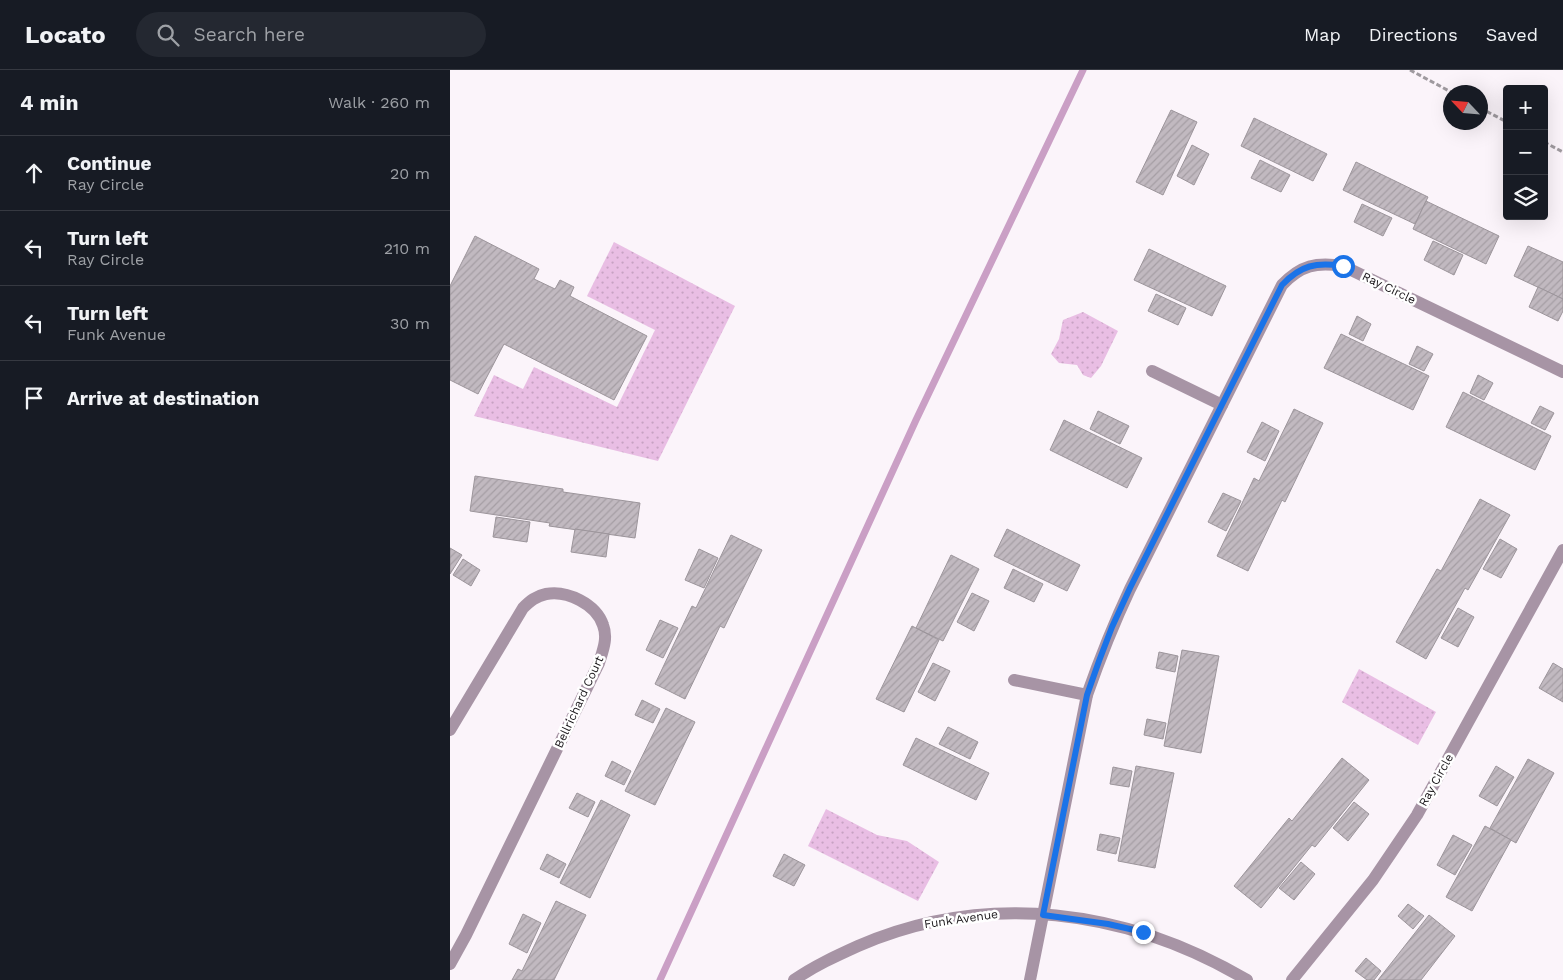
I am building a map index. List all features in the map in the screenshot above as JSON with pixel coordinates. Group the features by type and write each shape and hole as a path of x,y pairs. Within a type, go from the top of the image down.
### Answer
{"street":[{"name":"Ray Circle","path":"1030,980 1087,695 1112,627 1282,285 1290,276 1310,266 1322,264 1343,266 1563,372"},
{"path":"1152,371 1222,405"},
{"name":"Ray Circle","path":"1292,980 1373,880 1417,815 1559,565 1563,550"},
{"name":"Bellrichard Court","path":"450,730 523,608 529,602 544,594 561,594 579,600 591,607 603,624 605,636 605,643 599,662 475,918 450,964"},
{"path":"1014,680 1087,695"},
{"name":"Funk Avenue","path":"794,980 838,955 915,926 967,916 1010,913 1043,915 1108,924 1143,932 1180,946 1247,980"}],"path":[{"path":"1410,70 1443,88"},
{"path":"1488,112 1503,120"},
{"path":"1548,144 1563,152"}],"shaded area":[{"path":"614,242 735,306 658,461 474,416 494,375 523,389 534,367 617,407 655,330 587,296"},
{"path":"1083,312 1118,331 1101,366 1091,378 1083,375 1077,365 1059,363 1051,354 1059,339 1063,320"},
{"path":"1359,669 1436,712 1418,745 1342,702"},
{"path":"826,809 877,835 907,841 939,862 918,901 808,846"}],"building":[{"path":"1171,110 1197,122 1163,195 1136,182"},
{"path":"1254,118 1327,154 1313,181 1241,146"},
{"path":"1192,145 1209,154 1194,185 1177,176"},
{"path":"1260,160 1290,175 1281,192 1251,178"},
{"path":"1356,162 1428,197 1415,224 1343,190"},
{"path":"1426,201 1499,236 1486,264 1413,229"},
{"path":"1362,204 1392,218 1383,236 1354,222"},
{"path":"475,236 539,269 534,279 555,289 560,280 574,287 570,296 647,336 614,400 504,344 478,394 450,380 450,286"},
{"path":"1433,241 1463,255 1454,275 1424,260"},
{"path":"1528,246 1563,262 1563,299 1514,276"},
{"path":"1149,249 1226,286 1212,316 1134,280"},
{"path":"1538,287 1563,299 1563,311 1558,321 1529,307"},
{"path":"1156,294 1186,308 1178,325 1148,311"},
{"path":"1357,316 1371,324 1363,341 1349,334"},
{"path":"1341,334 1429,376 1413,410 1324,368"},
{"path":"1417,346 1433,354 1424,371 1409,364"},
{"path":"1478,375 1493,383 1484,400 1470,393"},
{"path":"1463,392 1551,436 1535,470 1446,427"},
{"path":"1540,406 1554,413 1545,430 1531,423"},
{"path":"1294,409 1323,423 1285,502 1282,500 1248,571 1217,556 1254,478 1259,481"},
{"path":"1098,411 1129,426 1120,444 1090,429"},
{"path":"1064,420 1142,458 1127,488 1050,450"},
{"path":"1262,422 1279,431 1265,461 1247,452"},
{"path":"475,476 563,489 563,492 640,503 635,538 549,526 550,523 470,511"},
{"path":"1223,493 1241,501 1226,531 1208,522"},
{"path":"1480,499 1510,515 1468,590 1465,588 1426,659 1396,642 1437,569 1441,571"},
{"path":"496,517 530,522 527,542 493,537"},
{"path":"575,529 609,534 606,557 571,552"},
{"path":"1007,529 1080,565 1067,591 994,556"},
{"path":"731,535 762,550 724,628 720,626 685,699 655,684 692,606 696,608"},
{"path":"1500,539 1517,549 1501,578 1483,569"},
{"path":"450,548 462,555 450,574"},
{"path":"699,549 718,558 704,588 685,580"},
{"path":"951,555 979,569 943,641 916,628"},
{"path":"463,559 480,570 471,586 453,575"},
{"path":"1013,569 1043,584 1034,602 1004,588"},
{"path":"972,593 989,601 974,631 957,622"},
{"path":"1458,608 1474,617 1458,647 1441,638"},
{"path":"660,620 678,628 663,658 646,650"},
{"path":"912,626 939,640 904,712 876,699"},
{"path":"1182,650 1219,656 1201,753 1164,746"},
{"path":"1159,652 1178,656 1175,672 1156,668"},
{"path":"933,663 950,671 935,701 918,692"},
{"path":"1553,663 1563,669 1563,702 1539,688"},
{"path":"642,700 660,709 653,723 635,715"},
{"path":"666,708 695,722 655,805 625,791"},
{"path":"1147,719 1166,723 1163,739 1144,735"},
{"path":"948,727 978,742 970,759 939,744"},
{"path":"916,738 989,773 976,800 903,765"},
{"path":"1342,758 1369,780 1315,847 1312,845 1261,908 1234,886 1289,818 1292,821"},
{"path":"1528,759 1554,773 1516,843 1490,828"},
{"path":"612,761 631,771 624,785 605,776"},
{"path":"1136,766 1174,773 1155,868 1118,861"},
{"path":"1496,766 1514,777 1497,806 1479,796"},
{"path":"1113,767 1132,771 1129,787 1110,784"},
{"path":"577,793 595,802 588,817 569,808"},
{"path":"601,800 630,815 590,898 560,883"},
{"path":"1354,802 1369,814 1348,841 1333,828"},
{"path":"1485,826 1511,840 1472,911 1446,897"},
{"path":"1100,834 1120,838 1116,854 1097,850"},
{"path":"1453,835 1472,845 1455,875 1437,865"},
{"path":"547,854 566,864 559,878 540,869"},
{"path":"784,854 805,865 794,886 773,876"},
{"path":"1301,862 1315,874 1294,900 1279,888"},
{"path":"556,901 586,915 554,980 512,980 518,969 522,971"},
{"path":"1408,904 1424,916 1413,929 1398,916"},
{"path":"523,914 541,923 527,953 509,944"},
{"path":"1429,915 1455,936 1421,980 1378,980"},
{"path":"1366,958 1381,971 1374,980 1367,980 1355,971"}],"waterway":[{"path":"660,980 916,420 1083,70"}],"route":[{"path":"1143,932 1079,919 1043,915 1087,695 1112,627 1130,588 1282,285 1290,276 1310,266 1322,264 1343,266"}]}
